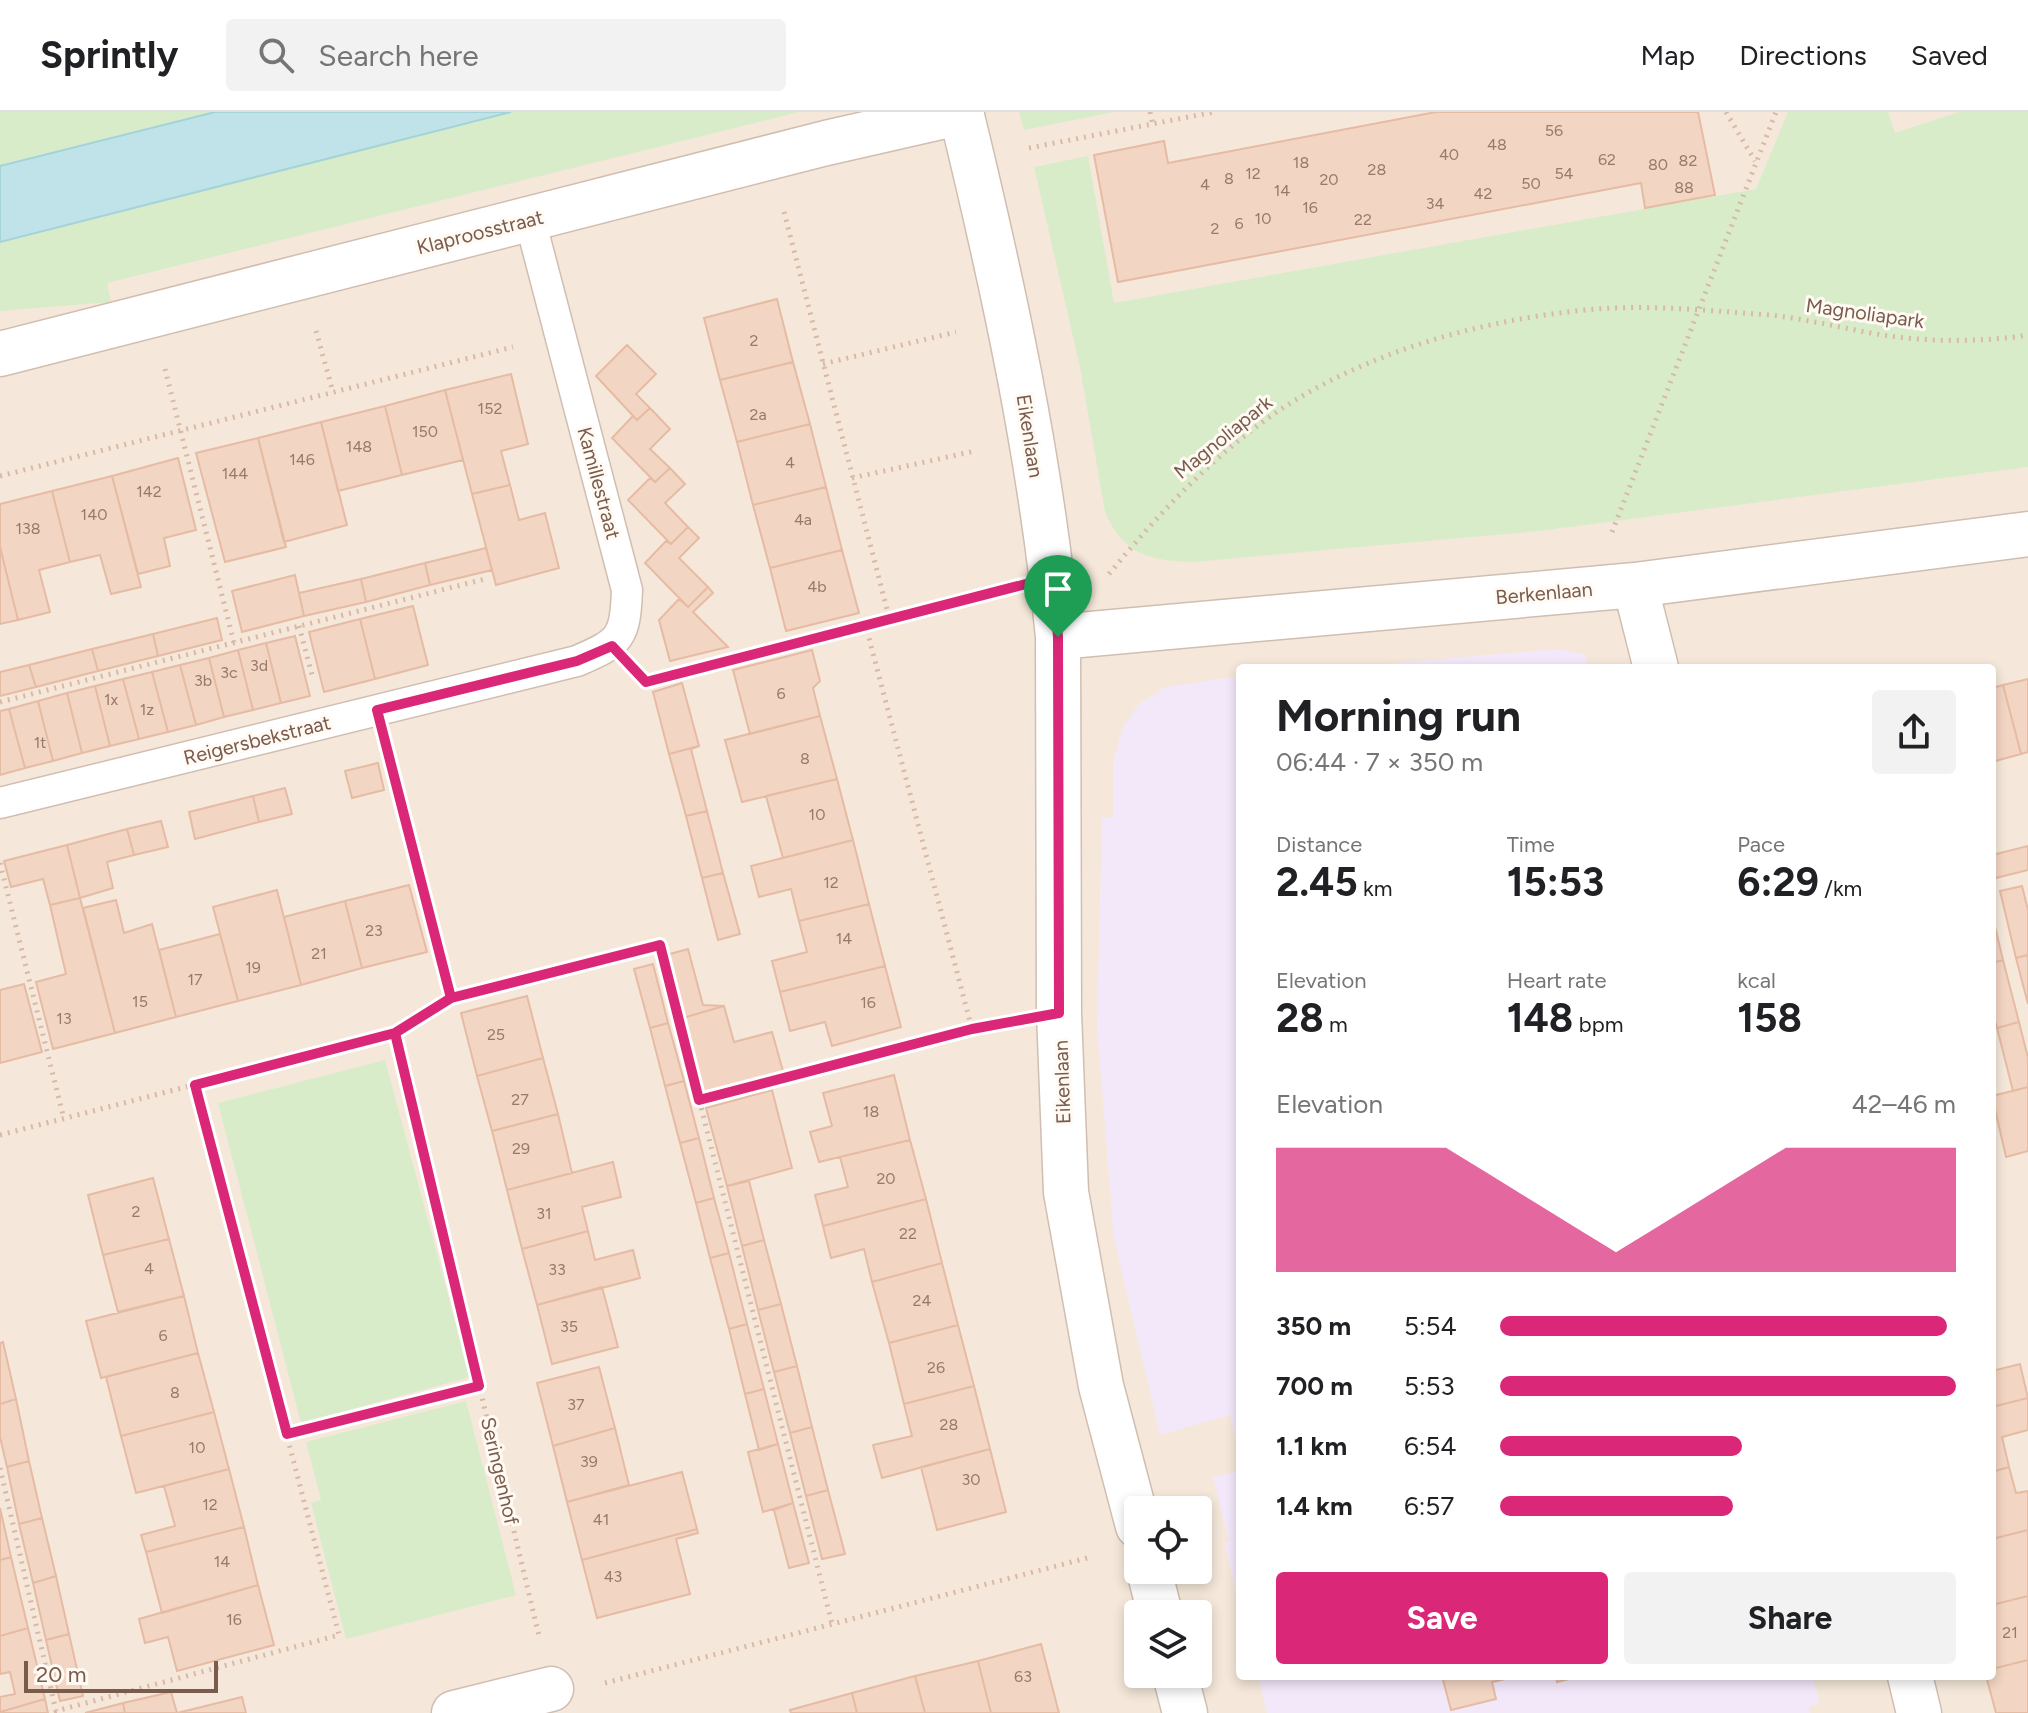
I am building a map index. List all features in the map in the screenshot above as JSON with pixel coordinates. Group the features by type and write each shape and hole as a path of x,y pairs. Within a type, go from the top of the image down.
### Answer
{"street":[{"name":"Klaproosstraat","path":"0,354 962,112"},
{"name":"Eikenlaan","path":"962,112 1011,319 1053,577 1058,637 1059,1013 1066,1192 1101,1386 1130,1496"},
{"name":"Berkenlaan","path":"1058,637 1635,585 2028,534"},
{"path":"1635,585 1655,664"},
{"path":"1911,1680 1919,1713"},
{"path":"1179,1688 1185,1713"},
{"path":"454,1713 551,1689"}],"lane":[{"name":"Kamillestraat","path":"530,220 627,590 625,622 612,646"},
{"name":"Reigersbekstraat","path":"0,803 577,661 612,646"}],"path":[{"path":"1150,112 1153,125"},
{"path":"973,159 1214,112"},
{"path":"1726,112 1756,162"},
{"path":"1590,589 1776,112"},
{"path":"770,158 889,617"},
{"name":"Magnoliapark","path":"1058,637 1159,512 1202,471 1265,420 1324,384 1400,351 1545,315 1613,308 1698,309 1775,316 1892,336 2028,335"},
{"path":"151,316 234,643"},
{"path":"823,364 1011,319"},
{"path":"0,476 560,335"},
{"path":"852,478 1031,439"},
{"path":"612,646 646,682 865,623 1053,577"},
{"path":"0,702 485,579"},
{"path":"865,623 972,1029"},
{"path":"377,710 451,998"},
{"path":"0,863 64,1119"},
{"path":"0,1135 395,1033 451,998 660,945 832,1624"},
{"path":"699,1100 972,1029 1059,1013"},
{"name":"Seringenhof","path":"395,1033 551,1689"},
{"path":"0,1468 56,1711 339,1635 195,1085"},
{"path":"287,1434 479,1386"},
{"path":"551,1689 565,1693 1057,1567"}],"shaded area":[{"path":"0,112 2028,112 2028,1713 0,1713"},
{"path":"1557,649 1585,654 1587,664 1383,664"},
{"path":"1236,677 1236,1439 1230,1415 1160,1435 1114,1238 1097,1028 1102,818 1113,817 1113,761 1123,728 1138,705 1166,687"},
{"path":"1236,1472 1236,1591 1224,1543 1229,1541 1213,1477"},
{"path":"1259,1680 1814,1680 1820,1703 1809,1706 1810,1713 1267,1713"}],"green space":[{"path":"0,112 215,112 0,166"},
{"path":"511,112 799,112 107,283 111,302 0,311 0,242"},
{"path":"1019,112 1114,112 1024,130"},
{"path":"1788,112 1888,112 1895,133 1959,112 2028,112 2028,467 1539,531 1193,562 1151,557 1129,546 1112,526 1105,512 1080,367 1034,167 1088,156 1114,303 1756,189"},
{"path":"385,1060 470,1377 301,1423 218,1103"},
{"path":"466,1401 516,1595 346,1639 311,1503 321,1500 306,1442"}],"water":[{"path":"215,112 511,112 0,242 0,166"}],"building":[{"path":"1436,112 1698,112 1715,195 1645,208 1641,183 1118,282 1094,155 1164,141 1168,163"},
{"path":"777,299 793,362 720,380 704,318"},
{"path":"627,345 656,374 636,394 650,408 637,420 596,376"},
{"path":"793,362 810,424 737,442 720,380"},
{"path":"511,374 528,444 501,451 510,485 472,494 445,390"},
{"path":"445,390 463,460 402,475 385,406"},
{"path":"385,406 402,475 338,491 321,422"},
{"path":"650,408 670,429 650,449 670,468 655,482 612,438 633,416 637,420"},
{"path":"321,422 347,525 284,542 258,438"},
{"path":"810,424 826,487 753,505 737,442"},
{"path":"258,438 286,547 225,562 196,453"},
{"path":"178,458 196,530 164,538 170,566 138,574 112,476"},
{"path":"670,468 685,484 665,503 688,527 671,544 628,500 650,478 655,482"},
{"path":"112,476 141,587 111,594 100,555 70,562 52,491"},
{"path":"510,485 519,520 545,513 559,568 496,585 472,494"},
{"path":"826,487 842,550 770,568 753,505"},
{"path":"52,491 70,562 39,570 50,612 18,620 0,547 0,504"},
{"path":"688,527 699,538 679,558 708,587 688,607 645,563 666,541 671,544"},
{"path":"0,547 18,620 0,624"},
{"path":"486,548 492,570 430,585 425,563"},
{"path":"842,550 859,613 786,631 770,568"},
{"path":"425,563 430,585 366,602 361,579"},
{"path":"295,575 304,616 242,632 232,591"},
{"path":"361,579 366,602 304,616 299,593"},
{"path":"708,587 713,593 693,612 728,647 670,661 659,620 679,599 688,607"},
{"path":"413,606 428,665 375,679 360,619"},
{"path":"217,618 222,640 158,656 153,634"},
{"path":"360,619 375,679 324,692 309,632"},
{"path":"153,634 158,656 98,671 92,649"},
{"path":"295,636 310,696 281,703 266,643"},
{"path":"266,643 281,703 253,710 238,650"},
{"path":"92,649 98,671 36,687 29,665"},
{"path":"238,650 253,710 224,717 209,658"},
{"path":"812,650 820,681 813,688 820,716 750,734 733,670"},
{"path":"209,658 224,717 196,725 180,665"},
{"path":"29,665 36,687 0,696 0,672"},
{"path":"180,665 196,725 168,732 152,672"},
{"path":"152,672 168,732 139,739 123,679"},
{"path":"123,679 139,739 110,746 95,686"},
{"path":"2028,679 2028,752 2021,754 2003,685"},
{"path":"682,683 699,746 669,754 653,692"},
{"path":"2003,685 2021,754 1996,761 1996,687"},
{"path":"95,686 110,746 82,753 67,693"},
{"path":"67,693 82,753 53,761 38,701"},
{"path":"38,701 53,761 25,768 9,709"},
{"path":"9,709 25,768 0,775 0,711"},
{"path":"820,716 837,779 742,802 725,740"},
{"path":"699,746 691,749 707,811 686,816 669,754"},
{"path":"378,763 384,790 352,798 345,771"},
{"path":"837,779 853,840 783,858 766,796"},
{"path":"285,788 292,814 259,822 253,796"},
{"path":"253,796 259,822 195,839 189,812"},
{"path":"707,811 723,873 702,878 686,816"},
{"path":"161,821 168,847 134,855 127,829"},
{"path":"127,829 134,855 107,862 113,888 80,898 67,845"},
{"path":"853,840 869,904 799,921 791,889 759,897 751,866"},
{"path":"67,845 80,898 50,905 43,879 11,887 4,861"},
{"path":"2028,846 2028,870 1996,878 1996,854"},
{"path":"723,873 740,934 718,940 702,878"},
{"path":"409,885 427,952 362,968 345,901"},
{"path":"2022,886 2028,910 2028,955 2016,958 2000,891"},
{"path":"277,890 301,985 238,1001 213,907"},
{"path":"80,898 115,1033 53,1049 36,982 66,974 50,905"},
{"path":"116,900 124,933 152,924 176,1017 115,1033 83,908"},
{"path":"345,901 362,968 301,985 284,917"},
{"path":"869,904 885,966 780,992 772,961 807,952 799,921"},
{"path":"1996,931 2003,960 1996,962"},
{"path":"220,934 238,1001 176,1017 159,950"},
{"path":"688,949 703,1005 724,1006 683,1018 666,955"},
{"path":"2028,955 2028,1004 2016,958"},
{"path":"2003,960 2019,1022 1997,1028 1996,1024 1996,962"},
{"path":"653,964 668,1023 650,1028 634,969"},
{"path":"885,966 901,1027 832,1046 825,1022 790,1031 780,992"},
{"path":"24,984 42,1052 0,1063 0,990"},
{"path":"527,996 543,1058 477,1076 461,1013"},
{"path":"724,1006 734,1042 772,1032 783,1071 702,1093 683,1018"},
{"path":"2019,1022 2028,1058 2028,1087 2013,1091 1997,1028"},
{"path":"668,1023 684,1081 665,1086 650,1028"},
{"path":"543,1058 558,1114 492,1131 477,1076"},
{"path":"894,1075 910,1140 819,1162 810,1132 832,1126 823,1093"},
{"path":"684,1081 699,1138 680,1143 665,1086"},
{"path":"2028,1087 2028,1151 2006,1157 1996,1113 1996,1095"},
{"path":"772,1090 792,1168 727,1186 706,1108"},
{"path":"558,1114 572,1173 507,1190 492,1131"},
{"path":"699,1138 714,1198 696,1203 680,1143"},
{"path":"910,1140 926,1199 823,1226 815,1195 848,1187 840,1157"},
{"path":"613,1162 621,1197 582,1207 588,1231 522,1249 507,1190"},
{"path":"153,1178 169,1239 103,1255 88,1195"},
{"path":"749,1181 764,1240 742,1246 727,1186"},
{"path":"714,1198 729,1253 710,1258 696,1203"},
{"path":"926,1199 942,1263 872,1282 864,1249 831,1258 823,1226"},
{"path":"588,1231 595,1260 633,1250 640,1278 537,1305 522,1249"},
{"path":"169,1239 184,1296 118,1312 103,1255"},
{"path":"764,1240 781,1304 758,1310 742,1246"},
{"path":"729,1253 747,1324 729,1329 710,1258"},
{"path":"942,1263 958,1325 889,1343 872,1282"},
{"path":"602,1287 618,1347 552,1364 537,1305"},
{"path":"184,1296 198,1353 101,1378 86,1321"},
{"path":"781,1304 797,1366 774,1372 758,1310"},
{"path":"747,1324 764,1389 745,1394 729,1329"},
{"path":"958,1325 974,1386 904,1404 889,1343"},
{"path":"3,1342 16,1399 0,1404 0,1343"},
{"path":"198,1353 214,1412 121,1436 106,1377"},
{"path":"2020,1364 2028,1398 1996,1406 1996,1370"},
{"path":"797,1366 812,1427 790,1433 774,1372"},
{"path":"599,1367 615,1428 553,1446 537,1383"},
{"path":"974,1386 990,1449 882,1478 873,1445 912,1436 904,1404"},
{"path":"764,1389 778,1444 759,1450 745,1394"},
{"path":"2028,1398 2028,1430 2002,1437 2009,1467 1996,1471 1996,1406"},
{"path":"16,1399 29,1461 7,1467 0,1437 0,1404"},
{"path":"214,1412 229,1469 136,1493 121,1436"},
{"path":"812,1427 828,1490 806,1496 790,1433"},
{"path":"615,1428 629,1485 567,1502 553,1446"},
{"path":"778,1444 793,1503 763,1512 748,1452"},
{"path":"990,1449 1006,1512 937,1530 921,1467"},
{"path":"29,1461 42,1518 19,1524 7,1467"},
{"path":"2009,1467 2016,1493 2028,1491 2028,1530 1996,1538 1996,1471"},
{"path":"229,1469 244,1527 146,1552 141,1535 175,1526 164,1486"},
{"path":"682,1472 697,1529 582,1560 567,1502"},
{"path":"828,1490 845,1554 822,1559 806,1496"},
{"path":"793,1503 809,1563 789,1568 774,1510"},
{"path":"0,1508 11,1557 0,1560"},
{"path":"42,1518 56,1576 33,1583 19,1524"},
{"path":"244,1527 258,1585 162,1613 146,1552"},
{"path":"697,1529 698,1533 676,1539 690,1594 597,1618 582,1560"},
{"path":"2028,1530 2028,1596 1996,1604 1996,1538"},
{"path":"11,1557 28,1628 0,1636 0,1560"},
{"path":"56,1576 69,1634 46,1640 33,1583"},
{"path":"258,1585 274,1645 177,1671 168,1637 145,1643 139,1619"},
{"path":"2028,1596 2028,1660 1996,1668 1996,1604"},
{"path":"28,1628 45,1699 0,1712 0,1697 15,1694 10,1672 0,1674 0,1636"},
{"path":"69,1634 83,1696 60,1701 46,1640"},
{"path":"1041,1644 1059,1713 991,1713 978,1661"},
{"path":"2028,1660 2028,1713 1996,1713 1987,1680 1996,1680 1996,1668"},
{"path":"978,1661 991,1713 925,1713 915,1676"},
{"path":"915,1676 925,1713 857,1713 852,1693"},
{"path":"1443,1680 1501,1680 1492,1682 1496,1699 1451,1710"},
{"path":"171,1692 177,1713 125,1713 123,1703"},
{"path":"852,1693 857,1713 791,1713 790,1710"},
{"path":"242,1697 246,1713 177,1713"},
{"path":"45,1699 48,1713 0,1713 0,1712"},
{"path":"123,1703 125,1713 85,1713"}],"route":[{"path":"1058,637 1053,577 646,682 612,646 577,661 377,710 451,998 395,1033 479,1386 287,1434 195,1085 395,1033 451,998 660,945 699,1100 972,1029 1059,1013 1058,637"}]}
